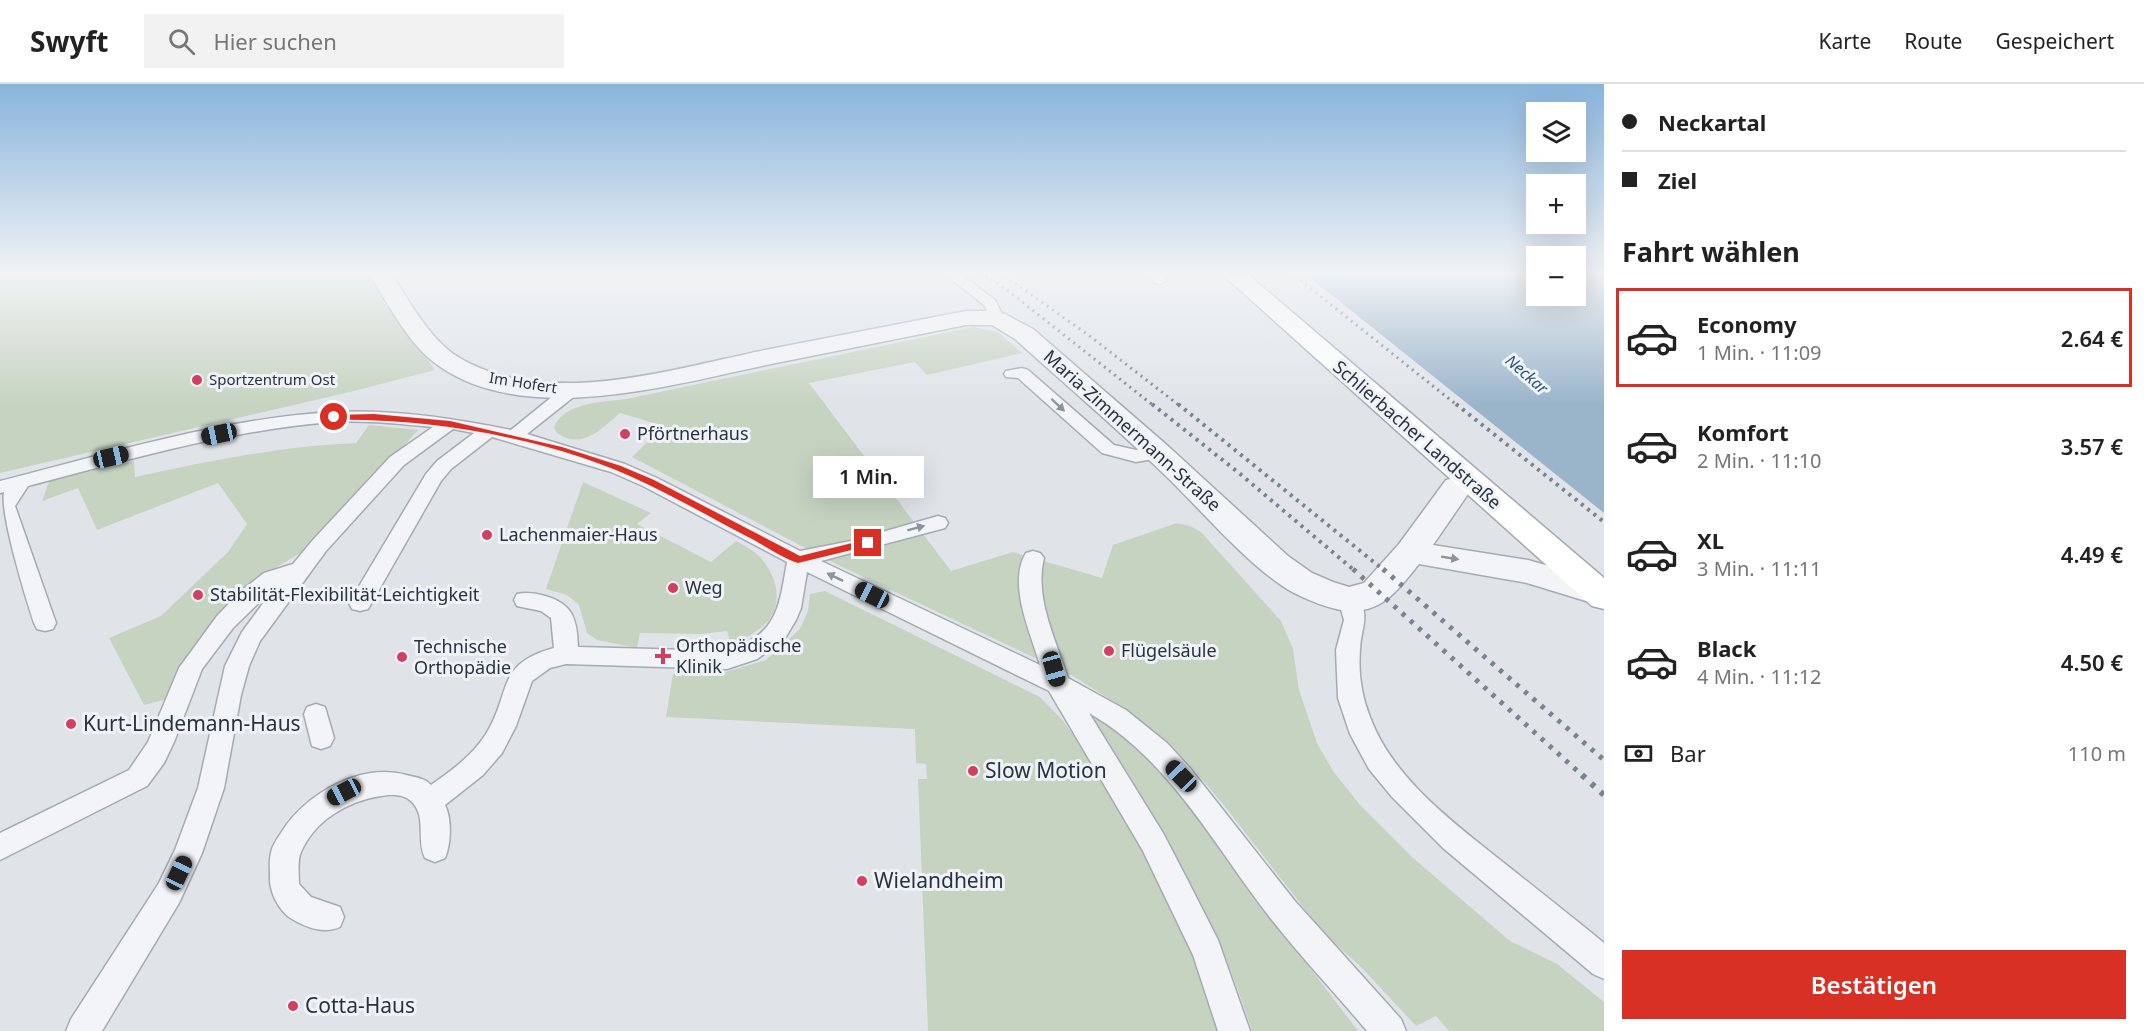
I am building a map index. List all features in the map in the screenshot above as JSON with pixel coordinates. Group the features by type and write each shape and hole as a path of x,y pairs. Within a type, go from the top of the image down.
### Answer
{"main road":[{"name":"Schlierbacher Landstraße","path":"1281,316 1601,595"}],"street":[{"name":"Im Hofert","path":"411,316 438,354 448,362 467,371 503,383 570,391"},
{"path":"570,391 636,384 966,318 997,318"},
{"name":"Maria-Zimmermann-Straße","path":"997,318 1009,322 1024,334 1159,453 1289,574 1323,592 1349,599"},
{"path":"1349,599 1367,597 1376,592 1411,552 1457,487 1472,483"},
{"path":"1411,552 1528,572 1601,595"}],"lane":[{"path":"1012,374 1022,373 1108,449 1136,456 1159,453"},
{"path":"514,436 570,391"},
{"path":"0,487 158,446 303,419 374,417 450,423 514,436 587,457 650,482 798,559 1058,684 1117,717 1158,751 1202,801 1283,910 1389,1031"},
{"path":"83,1031 170,893 188,853 211,788 237,666 250,638 298,571 397,461 450,423"},
{"path":"360,603 433,478 444,465 488,431"},
{"path":"21,481 5,506 45,623"},
{"path":"798,559 851,548 938,523"},
{"path":"1033,558 1030,570 1031,599 1058,684 1153,842 1178,889 1207,951 1234,1031"},
{"path":"429,801 465,776 488,753 498,735 521,677 528,669 549,658 566,655 727,660 749,653 776,634 785,620 790,608 798,559"},
{"path":"0,847 138,778 153,759 188,674 202,651 250,598 273,578 286,572 298,571"},
{"path":"1349,599 1354,620 1348,650 1350,698 1363,734 1378,761 1401,789 1453,839 1604,963"},
{"path":"525,600 553,605 558,609 564,618 566,655"},
{"path":"328,917 308,912 297,906 285,886 282,873 284,861 296,833 305,820 330,800 344,792 374,784 388,782 412,787 429,801 438,821 435,849"}],"green space":[{"name":"Sportzentrum Ost","path":"0,316 398,316 435,370 354,391 0,473"},
{"path":"973,327 998,332 1022,353 927,375 915,362 809,383 951,571 1013,552 1102,578 1113,545 1177,523 1201,532 1281,621 1293,649 1299,690 1317,743 1333,771 1360,805 1413,858 1510,941 1557,964 1604,1002 1604,1031 1449,1031 1436,1016 1416,1026 1361,967 1324,934 1223,804 1183,757 1127,710 1073,676 838,565 632,457 664,426 620,413 594,434 580,439 564,437 554,427 567,412 586,405 626,399"},
{"path":"369,425 418,430 352,504 307,549 257,579 167,699 144,705 109,638 161,616 228,552 247,524 218,483 97,530 78,488 42,501 50,479 134,461 135,477 273,451 356,443"},
{"path":"583,482 651,513 637,524 711,562 736,541 754,552 765,563 774,580 777,598 772,615 758,630 731,645 727,631 701,634 640,633 637,648 597,640 587,633 579,605 567,595 546,589"},
{"path":"825,591 1040,697 1064,722 1119,807 1153,869 1195,960 1217,1031 928,1031 918,779 927,779 926,764 916,763 915,729 666,717 673,674 719,674 766,660 800,629 808,611 810,594"},
{"path":"1097,718 1123,736 1191,804 1270,915 1358,1031 1252,1031 1222,949 1184,870 1140,795 1092,722"}],"water":[{"name":"Neckar","path":"1358,316 1604,316 1604,513"}],"railway":[{"path":"1040,316 1154,406"},
{"path":"1062,316 1180,406"},
{"path":"1345,316 1458,406"},
{"path":"1152,404 1239,473 1355,571"},
{"path":"1178,404 1385,571"},
{"path":"1456,404 1604,522"},
{"path":"1353,569 1583,776"},
{"path":"1383,569 1604,760"},
{"path":"1582,775 1604,795"}],"place":[{"name":"Sportzentrum Ost","path":"197,380"},
{"name":"Pförtnerhaus","path":"625,434"},
{"name":"Lachenmaier-Haus","path":"487,535"},
{"name":"Weg","path":"673,588"},
{"name":"Stabilität-Flexibilität-Leichtigkeit","path":"198,595"},
{"name":"Flügelsäule","path":"1109,651"},
{"name":"Orthopädische Klinik","path":"663,656"},
{"name":"Technische Orthopädie","path":"402,657"},
{"name":"Kurt-Lindemann-Haus","path":"71,724"},
{"name":"Slow Motion","path":"973,771"},
{"name":"Wielandheim","path":"862,881"},
{"name":"Cotta-Haus","path":"293,1006"}],"route":[{"path":"334,417 374,417 450,423 559,448 618,468 650,482 798,559 868,543"}]}
